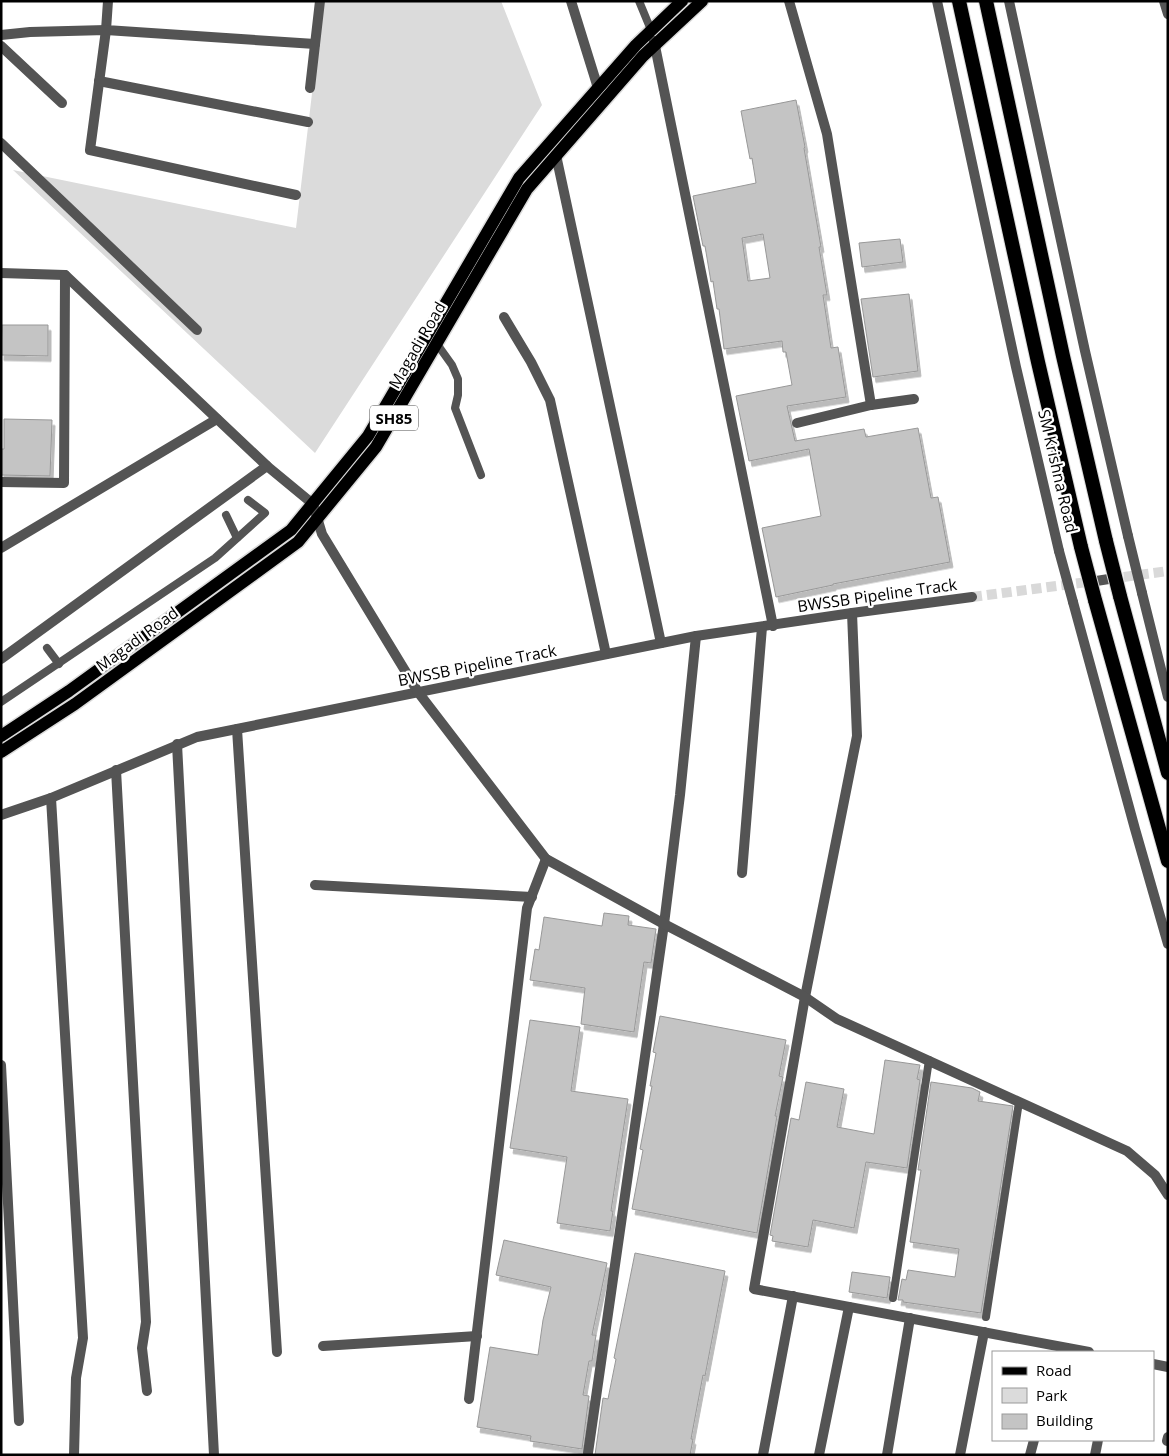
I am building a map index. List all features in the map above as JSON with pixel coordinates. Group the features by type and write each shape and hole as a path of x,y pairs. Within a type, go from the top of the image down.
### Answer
{"highway":[{"name":"SM Krishna Road","path":"960,1 1038,362 1081,547 1168,861"},
{"name":"SM Krishna Road","path":"986,1 1059,337 1106,541 1168,773"}],"main road":[{"name":"Magadi Road","path":"1,736 69,691 291,530 368,436 519,178 636,45 682,1"},
{"name":"Magadi Road","path":"1,752 75,704 298,542 376,447 527,189 654,44 702,1"}],"street":[{"path":"108,1 90,150 296,196"},
{"path":"310,88 320,1"},
{"path":"571,1 598,88"},
{"path":"789,1 827,134 871,405"},
{"name":"SM Krishna Road","path":"937,1 1016,367 1059,551 1168,944"},
{"path":"1009,1 1085,352 1168,697"},
{"path":"1164,1 1168,14"},
{"path":"1,35 30,32 106,30 315,44"},
{"path":"651,30 768,626 742,873"},
{"path":"1,46 62,103"},
{"path":"99,80 308,122"},
{"path":"1,143 197,330"},
{"path":"556,155 661,643"},
{"path":"1,273 65,275 267,466 313,504 322,534 418,692 546,859 664,924 805,997 837,1019 1127,1151 1155,1175 1168,1196"},
{"path":"1,482 64,483 65,275"},
{"path":"504,317 531,362 550,400 606,654"},
{"path":"797,423 871,405 914,399"},
{"path":"1,548 217,418"},
{"path":"1,659 267,466"},
{"path":"1090,582 1115,578"},
{"name":"BWSSB Pipeline Track","path":"1,815 51,798 197,737 696,636 852,612 972,597"},
{"path":"852,612 857,736 805,997 754,1289 984,1332 1054,1349 1077,1351"},
{"path":"588,1453 664,924 680,795 696,636"},
{"path":"237,729 277,1352"},
{"path":"177,744 214,1455"},
{"path":"116,770 146,1322 142,1348 147,1391"},
{"path":"51,798 83,1338 76,1378 74,1455"},
{"path":"469,1399 526,918 546,859"},
{"path":"315,885 532,897"},
{"path":"1,1065 19,1421"},
{"path":"763,1455 793,1296"},
{"path":"819,1455 849,1307"},
{"path":"887,1455 910,1318"},
{"path":"960,1455 984,1332"},
{"path":"322,1346 477,1336"},
{"path":"1154,1364 1168,1367"},
{"path":"1030,1455 1034,1441"},
{"path":"1095,1455 1098,1441"}],"lane":[{"path":"639,1 651,30"},
{"path":"437,344 452,365 458,379 456,408 481,475"},
{"path":"1,702 216,558 265,513 248,500"},
{"path":"226,515 237,538"},
{"path":"47,648 59,664"},
{"path":"892,1298 928,1060"},
{"path":"986,1317 1019,1102"}],"green space":[{"path":"323,1 501,1 542,105 315,453 13,170 296,228"}],"building":[{"path":"796,100 821,247 819,247 827,295 823,295 831,348 838,347 846,397 787,406 795,441 864,429 866,437 918,428 931,498 938,497 950,562 833,584 776,597 762,528 821,516 809,449 749,461 736,396 792,385 786,352 783,352 782,341 724,349 719,309 717,309 713,281 711,282 705,246 703,246 693,196 756,183 741,111","holes":["763,234 770,278 748,281 742,238"]},
{"path":"900,239 903,262 862,267 859,243"},
{"path":"909,294 918,371 873,377 861,299"},
{"path":"2,325 48,325 48,356 1,355"},
{"path":"4,419 52,420 50,476 1,475 1,449 4,449"},
{"path":"604,913 629,916 628,925 656,929 651,963 644,962 634,1032 581,1024 585,988 530,980 535,949 539,950 544,917 602,926"},
{"path":"660,1016 786,1040 779,1076 783,1077 757,1233 632,1209 643,1150 640,1149 652,1086 650,1086 656,1053 653,1052"},
{"path":"530,1020 580,1027 571,1091 628,1099 611,1211 613,1211 610,1231 557,1223 567,1157 510,1148"},
{"path":"885,1060 920,1065 917,1079 920,1080 907,1168 866,1162 854,1228 813,1220 808,1247 772,1241 773,1236 770,1235 791,1118 799,1120 806,1082 844,1089 837,1127 874,1134"},
{"path":"931,1082 972,1088 980,1092 978,1101 1013,1106 981,1313 898,1300 902,1279 906,1280 908,1270 955,1277 959,1249 910,1242 921,1170 918,1170"},
{"path":"504,1240 607,1263 592,1335 596,1335 592,1361 589,1361 583,1395 589,1396 582,1449 530,1441 531,1436 477,1427 490,1347 538,1355 543,1320 551,1287 496,1275"},
{"path":"635,1253 725,1271 705,1376 703,1375 691,1439 693,1439 690,1455 595,1455 603,1398 608,1399 616,1359 614,1358"},
{"path":"852,1272 890,1277 887,1298 849,1292"}],"tunnel":[{"path":"1109,579 1168,571"},
{"path":"972,597 1095,581"}]}
